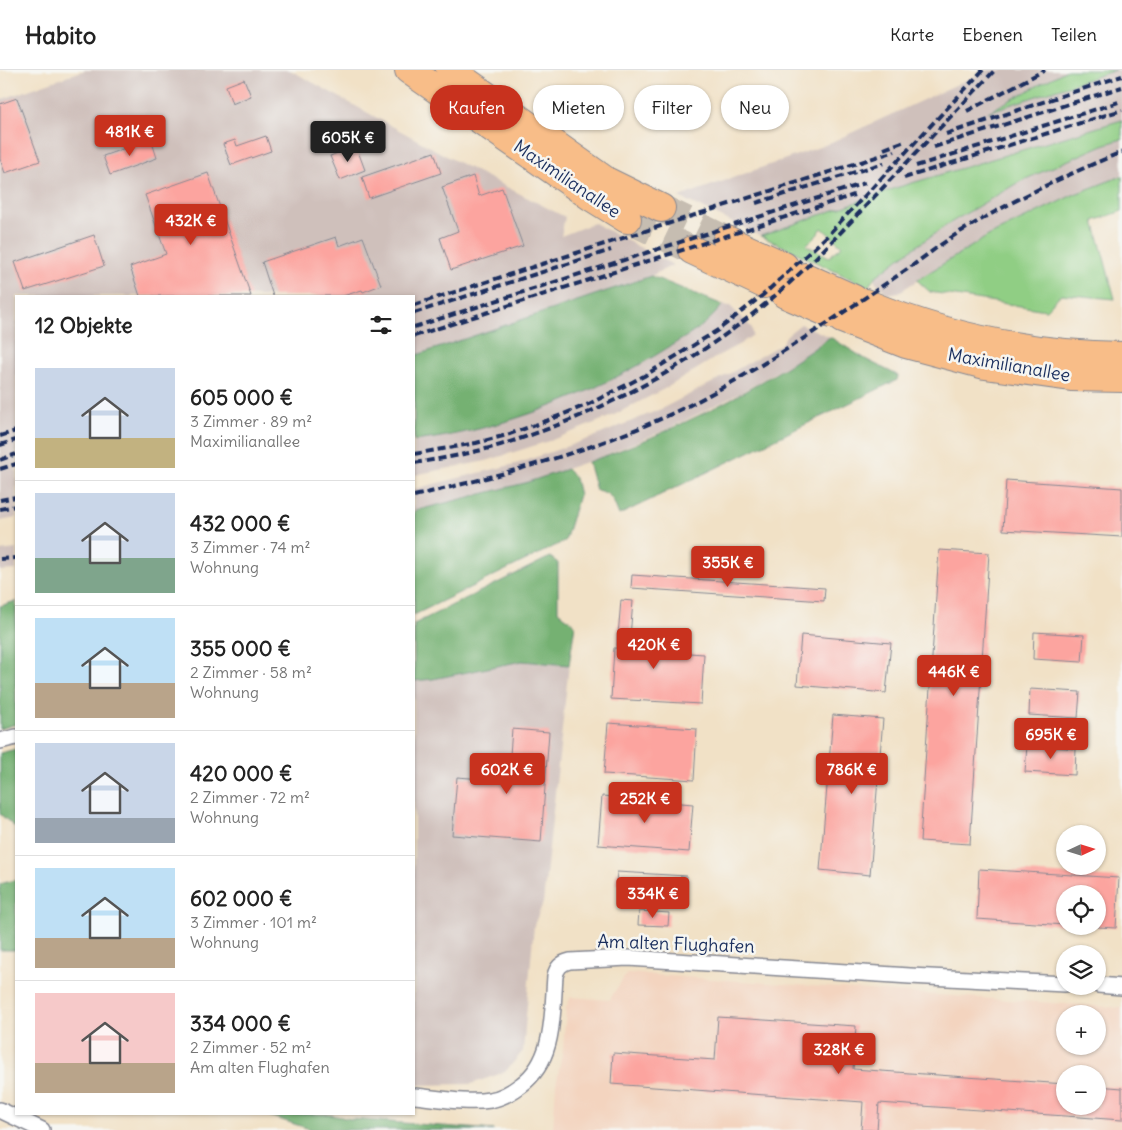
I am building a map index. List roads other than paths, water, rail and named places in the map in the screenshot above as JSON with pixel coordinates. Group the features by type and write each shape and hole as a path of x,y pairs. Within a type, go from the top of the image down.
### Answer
{"highway":[{"name":"Maximilianallee","path":"409,70 590,196 627,219"},
{"path":"450,70 606,181 661,208"},
{"path":"727,240 795,272 848,309 984,341 1059,353 1122,356"},
{"name":"Maximilianallee","path":"692,250 774,289 848,309 906,344 985,365 1071,377 1122,378"}],"street":[{"path":"0,741 15,737"},
{"name":"Am alten Flughafen","path":"415,1096 467,1101 490,1100 510,1094 527,1081 538,1069 547,1052 557,968 563,963 570,961 628,958 1056,984"},
{"path":"1106,986 1122,987"},
{"path":"0,1110 42,1130"}],"tunnel":[{"path":"661,208 727,240"},
{"path":"627,219 692,250"}],"railway":[{"path":"415,454 476,443 507,435 589,404 644,376 718,330 763,295 826,237 983,70"},
{"path":"415,463 486,449 545,430 614,400 680,365 711,345 770,300 811,263 995,70"},
{"path":"967,111 1045,70"},
{"path":"946,134 1122,76"},
{"path":"934,147 1122,87"},
{"path":"916,166 1122,101"},
{"path":"904,178 1122,110"},
{"path":"884,149 905,141"},
{"path":"415,305 895,151"},
{"path":"415,496 570,454 682,409 790,347 965,229 1003,207 1122,152"},
{"path":"756,203 884,163"},
{"path":"415,327 865,183"},
{"path":"415,336 854,195"},
{"path":"415,313 611,250"},
{"path":"0,436 15,431"},
{"path":"0,445 15,440"},
{"path":"0,460 15,454"},
{"path":"0,469 15,464"},
{"path":"0,500 15,497"},
{"path":"0,509 15,506"},
{"path":"0,559 15,558"}]}
